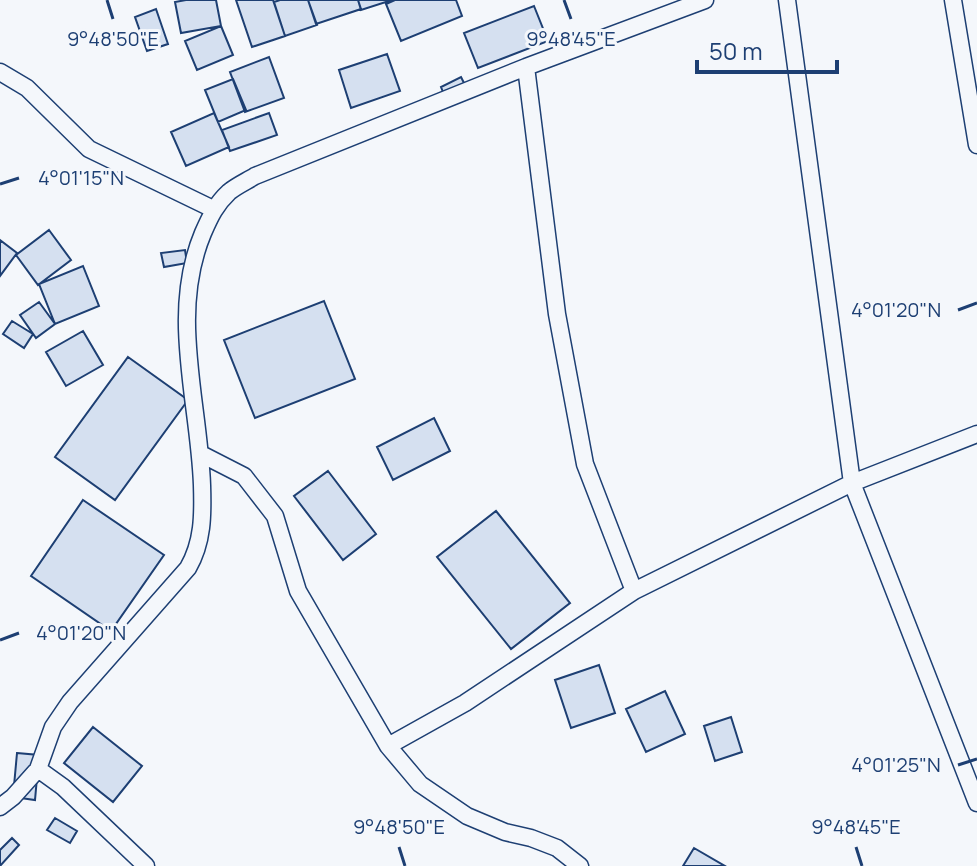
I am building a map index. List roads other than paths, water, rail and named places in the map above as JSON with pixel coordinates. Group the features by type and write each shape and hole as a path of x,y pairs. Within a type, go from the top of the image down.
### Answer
{"street":[{"path":"0,807 38,769 53,727 70,702 188,568 198,551 201,532 201,454 185,319 192,259 213,209 230,191 255,176 526,67 705,0"},
{"path":"787,0 852,483 977,803"},
{"path":"953,0 977,145"},
{"path":"526,67 557,314 585,464 634,591"},
{"path":"0,72 27,88 89,149 213,209"},
{"path":"388,746 465,703 634,591 852,483 977,434"},
{"path":"201,454 244,476 275,516 298,591 388,746 420,784 467,816 557,848 580,866"},
{"path":"38,769 63,787 146,866"}]}
